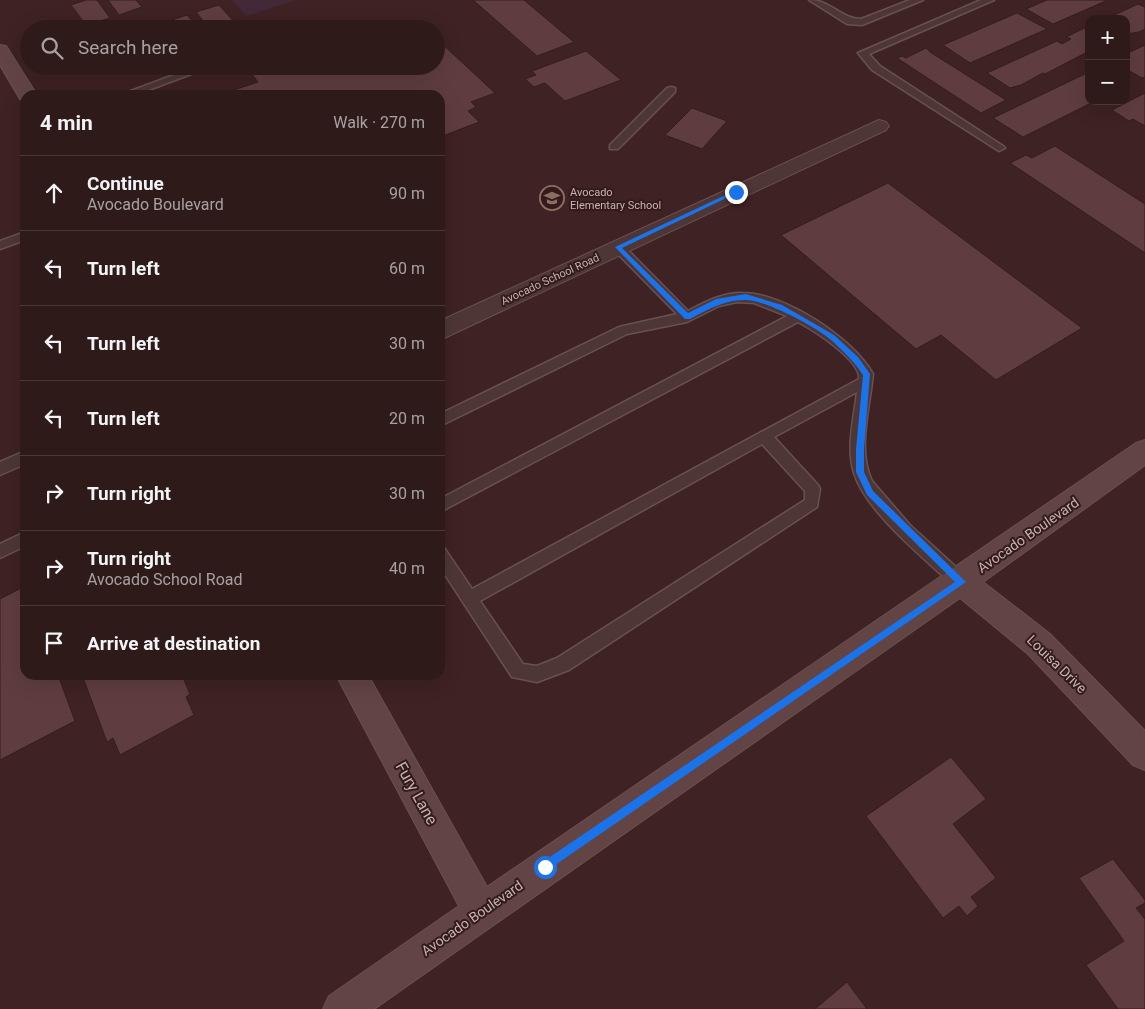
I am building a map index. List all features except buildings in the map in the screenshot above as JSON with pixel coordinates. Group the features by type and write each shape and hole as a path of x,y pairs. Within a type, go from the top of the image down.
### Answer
{"main road":[{"path":"0,50 24,90"},
{"name":"Avocado Boulevard","path":"342,1009 631,807 961,582 1145,451"},
{"name":"Louisa Drive","path":"961,582 1039,644 1145,754"},
{"name":"Fury Lane","path":"354,680 481,912"}],"street":[{"name":"Avocado School Road","path":"445,328 878,126"}],"lane":[{"path":"814,0 850,22 862,22 918,0"},
{"path":"989,0 863,53 867,60 876,68 999,148"},
{"path":"139,90 182,75"},
{"path":"614,147 671,90"},
{"path":"0,246 20,238"},
{"path":"618,247 687,317"},
{"path":"445,418 624,330 687,317 718,301 746,297 780,307 832,337 850,353 866,374 860,472 870,493 961,582"},
{"path":"445,503 797,317"},
{"path":"469,599 866,381"},
{"path":"445,562 518,672 537,674 563,664 812,503 813,490 764,436"},
{"path":"0,469 20,459"},
{"path":"0,551 20,541"}],"shaded area":[{"path":"232,0 296,0 246,16"}],"place":[{"name":"Avocado Elementary School","path":"552,198"}],"route":[{"path":"545,867 961,582 870,493 860,472 866,374 856,359 832,337 780,307 746,297 718,301 687,317 618,247 736,192"}]}
